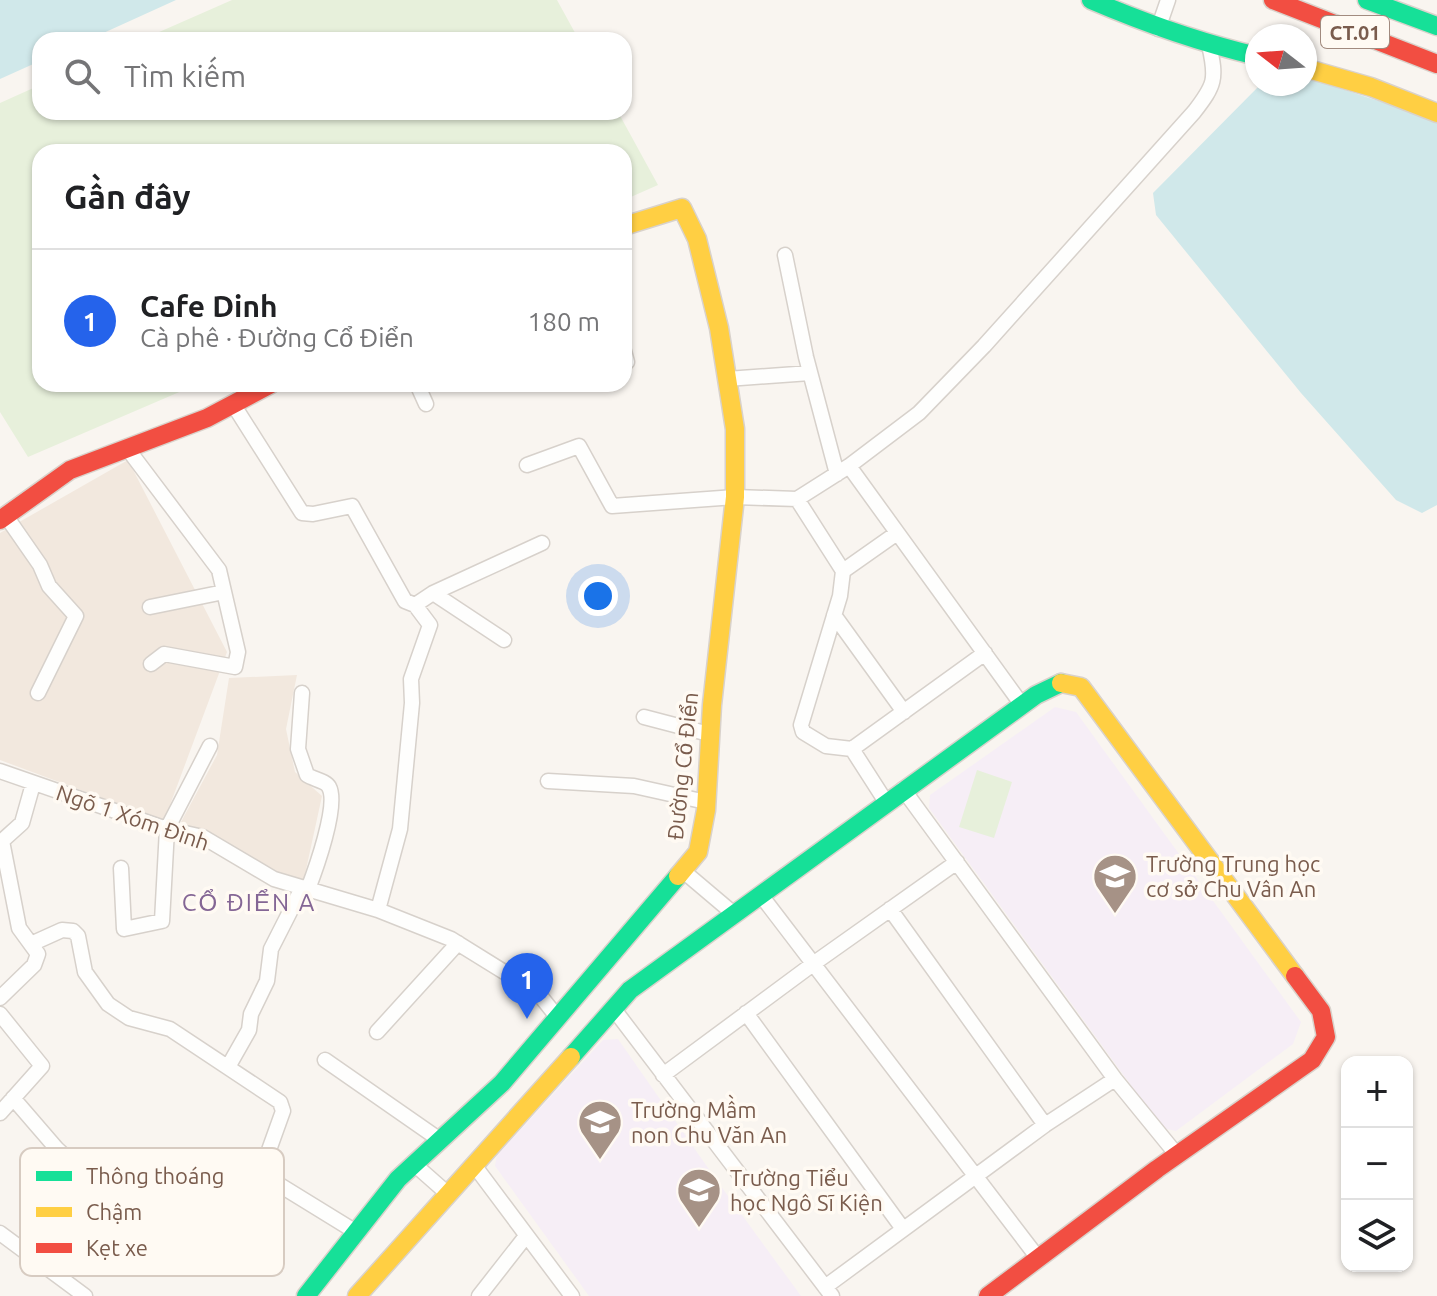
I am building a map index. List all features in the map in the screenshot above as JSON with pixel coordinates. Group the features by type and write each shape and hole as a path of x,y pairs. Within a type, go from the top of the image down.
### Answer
{"main road":[{"path":"1091,0 1158,29 1245,53"},
{"name":"CT.01","path":"1273,0 1437,64"},
{"name":"CT.01","path":"1367,0 1437,26"},
{"path":"1317,71 1371,87 1437,113"},
{"name":"Đường Cổ Điển","path":"306,1296 398,1179 502,1083 698,852 706,802 709,734 735,497 735,429 719,328 697,239 682,208 632,224"},
{"path":"3,518 70,470 207,418 256,392"},
{"path":"357,1296 630,990 903,789 1050,686 1063,681 1081,687 1321,1011 1326,1037 1312,1060 1177,1155 988,1296"}],"street":[{"path":"1158,29 1168,0"},
{"path":"527,465 579,446 612,506 735,497 797,499 843,470 919,413 984,346 1213,88 1215,69 1209,45"},
{"path":"785,255 810,373 843,470 897,533 1022,705"},
{"path":"727,379 810,373"},
{"path":"421,392 426,404"},
{"path":"233,404 302,513 313,514 352,506 405,601 415,605 430,625 411,679 412,703 400,829 378,910"},
{"path":"127,448 219,570 238,652 235,667 164,654 151,664"},
{"path":"797,499 843,571 840,596 801,725 803,732 826,746 852,749 985,653"},
{"path":"3,518 40,565 49,586 76,616 38,693"},
{"path":"843,571 897,533"},
{"path":"415,605 433,593 542,543"},
{"path":"150,607 224,592"},
{"path":"433,593 504,640"},
{"path":"834,615 904,712"},
{"path":"228,1067 249,1030 251,1014 267,981 271,949 320,857 329,814 330,789 307,775 298,749 302,693"},
{"path":"644,717 709,734"},
{"name":"Ngõ 1 Xóm Đình","path":"121,868 124,929 162,921 167,829 210,746"},
{"path":"852,749 886,802"},
{"name":"Ngõ 1 Xóm Đình","path":"0,771 167,829 203,837 274,879 378,910 458,943 538,993 558,1018"},
{"path":"548,781 634,786 706,802"},
{"name":"Ngõ 1 Xóm Đình","path":"31,944 19,928 2,841 22,823 33,784"},
{"path":"903,789 1115,1079 1177,1155"},
{"path":"663,1075 957,862"},
{"path":"682,870 734,914"},
{"path":"760,894 1038,1258"},
{"path":"890,909 1045,1125"},
{"path":"0,998 34,965 38,954 31,944 62,930 73,931 78,936 85,972 108,1004 129,1018 170,1029 280,1102 283,1111 270,1148"},
{"path":"377,1032 458,943"},
{"path":"613,1008 828,1291 903,1229 1045,1125 1115,1079"},
{"path":"746,1013 903,1229"},
{"path":"0,1014 42,1066 0,1113"},
{"path":"325,1060 440,1140"},
{"path":"13,1098 56,1148"},
{"path":"414,1164 448,1194"},
{"path":"474,1165 572,1296"},
{"path":"284,1188 356,1232"},
{"path":"0,1233 20,1248"},
{"path":"479,1296 526,1236"},
{"path":"58,1276 85,1296"}],"shaded area":[{"path":"128,460 227,652 164,821 0,760 0,533"},
{"path":"297,675 286,729 295,772 322,796 302,888 181,822 217,755 229,678"},
{"name":"Trường Trung học cơ sở Chu Vân An","path":"1055,707 1076,712 1301,1022 1293,1044 1176,1131 1162,1128 929,808 930,795"},
{"name":"Trường Mầm non Chu Văn An","path":"618,1039 801,1296 589,1296 495,1166 497,1155 603,1040"}],"green space":[{"path":"232,0 557,0 575,32 159,32"},
{"path":"32,89 32,120 622,120 658,185 632,196 632,144 32,144 32,392 179,392 28,457 0,412 0,103"},
{"path":"977,770 1012,782 994,838 959,827"}],"water":[{"path":"0,0 176,0 106,32 32,32 32,65 0,79"},
{"path":"1317,81 1437,120 1437,505 1422,513 1396,500 1301,393 1156,215 1153,193 1249,96 1317,96"}],"traffic: fast":[{"path":"1091,0 1173,32 1245,53"},
{"path":"1367,0 1437,26"},
{"path":"571,1057 630,990 1036,695 1061,683"},
{"path":"306,1296 398,1179 502,1083 678,876"}],"traffic: slow":[{"path":"1317,71 1371,87 1437,113"},
{"path":"632,224 682,208 697,239 719,328 735,429 735,497 712,705 706,810 698,852 678,876"},
{"path":"1061,683 1081,687 1295,976"},
{"path":"357,1296 571,1057"}],"traffic: jam":[{"path":"1273,0 1437,64"},
{"path":"0,520 70,470 207,418 256,392"},
{"path":"988,1296 1157,1169 1312,1060 1326,1037 1321,1011 1295,976"}],"place":[{"name":"Trường Trung học cơ sở Chu Vân An","path":"1115,915"},
{"name":"Cafe Dinh","path":"527,1019"},
{"name":"Trường Mầm non Chu Văn An","path":"600,1161"},
{"name":"Trường Tiểu học Ngô Sĩ Kiện","path":"699,1229"}],"district":[{"name":"CỔ ĐIỂN A","path":"249,902"}]}
